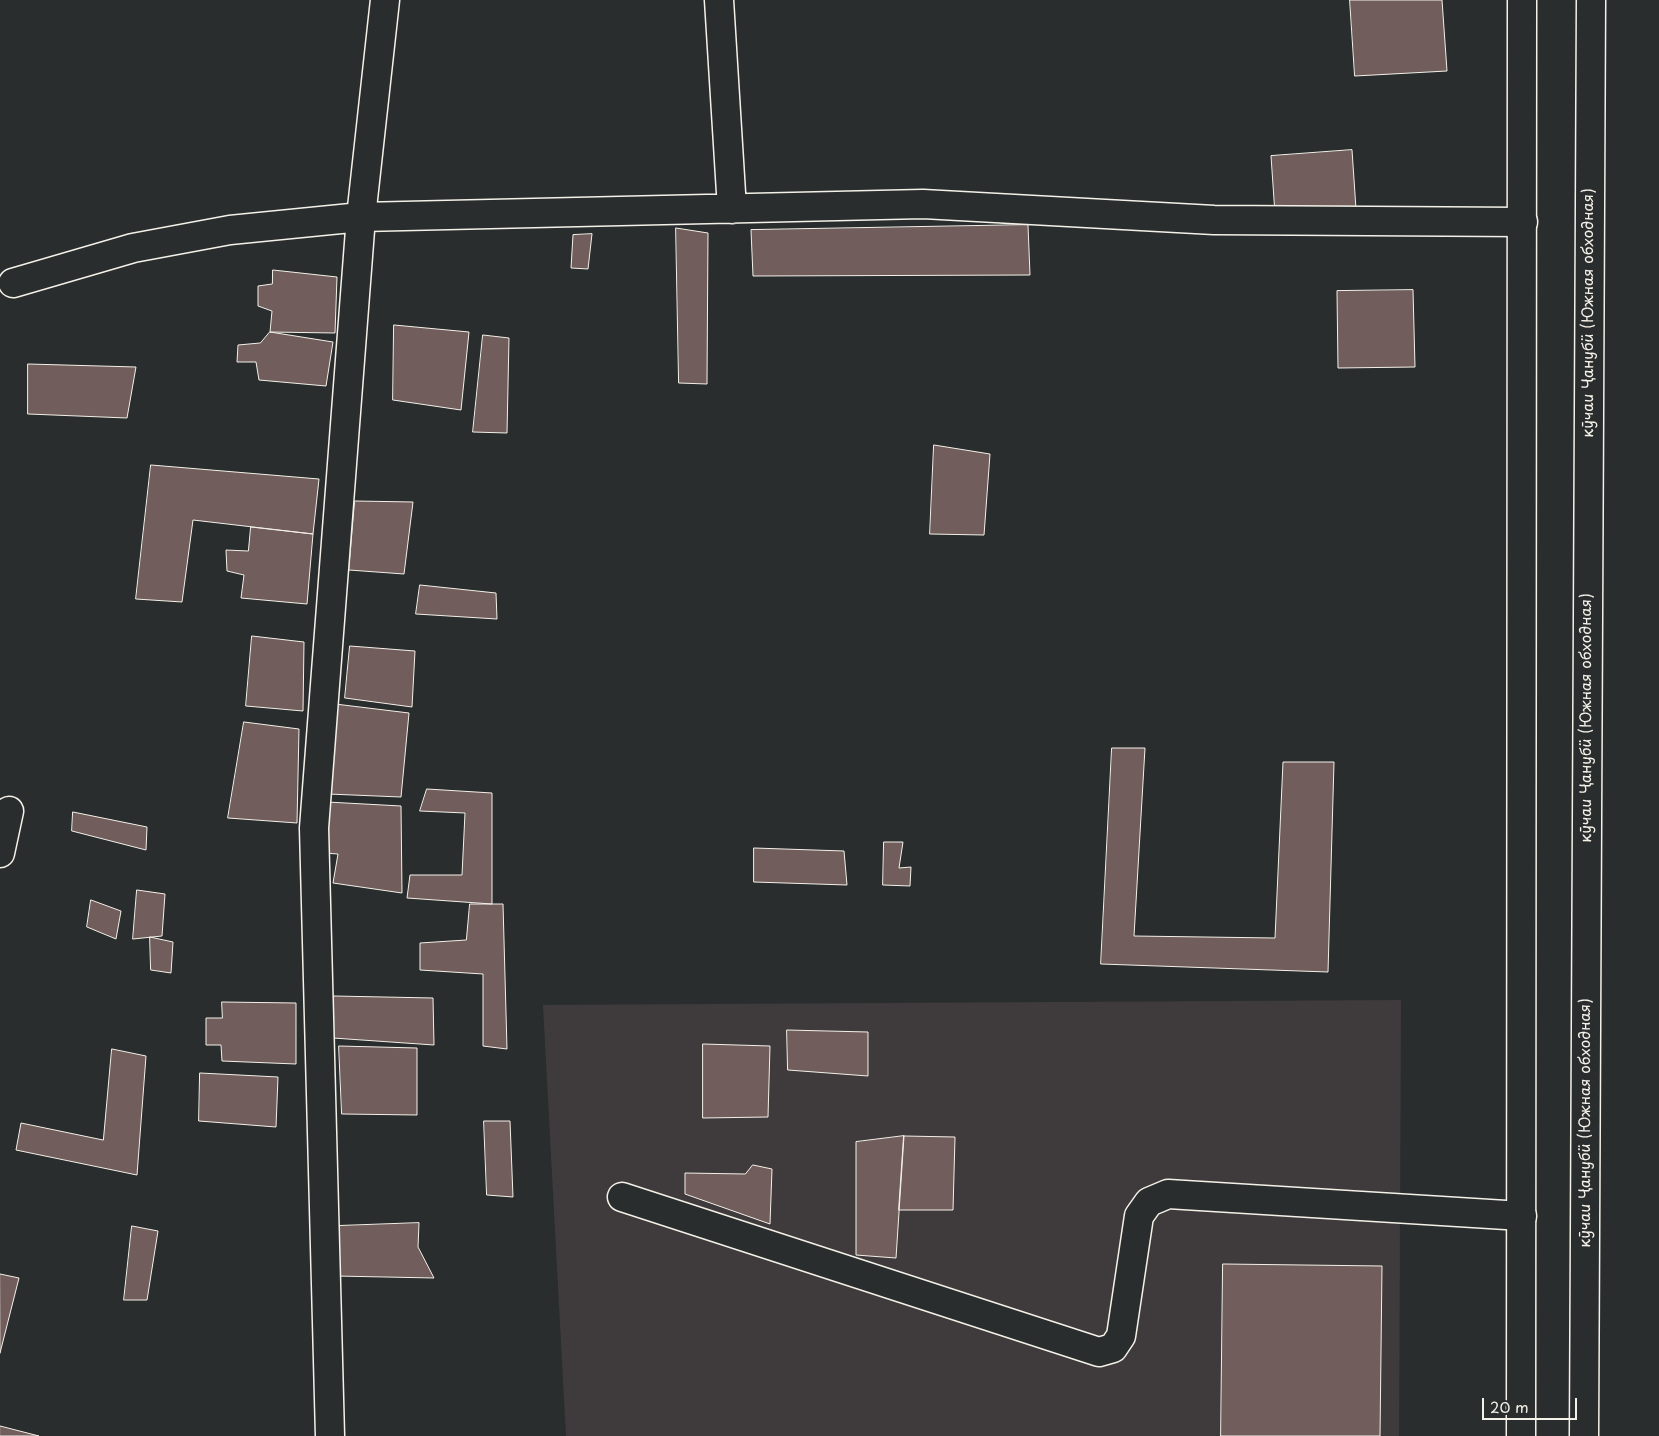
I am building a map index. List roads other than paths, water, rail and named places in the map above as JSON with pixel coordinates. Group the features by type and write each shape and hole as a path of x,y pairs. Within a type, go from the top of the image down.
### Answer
{"street":[{"path":"330,1436 314,828 361,217 385,0"},
{"path":"719,0 732,209"},
{"path":"1521,1436 1524,222 1522,0"},
{"name":"кӯчаи Ҷанубӣ (Южная обходная)","path":"1584,1436 1591,0"},
{"path":"13,283 152,244 230,230 361,217 923,204 1214,220 1524,222"},
{"path":"0,853 9,811"},
{"path":"622,1197 1099,1352 1113,1348 1121,1336 1139,1216 1149,1202 1168,1194 1522,1216"}]}
